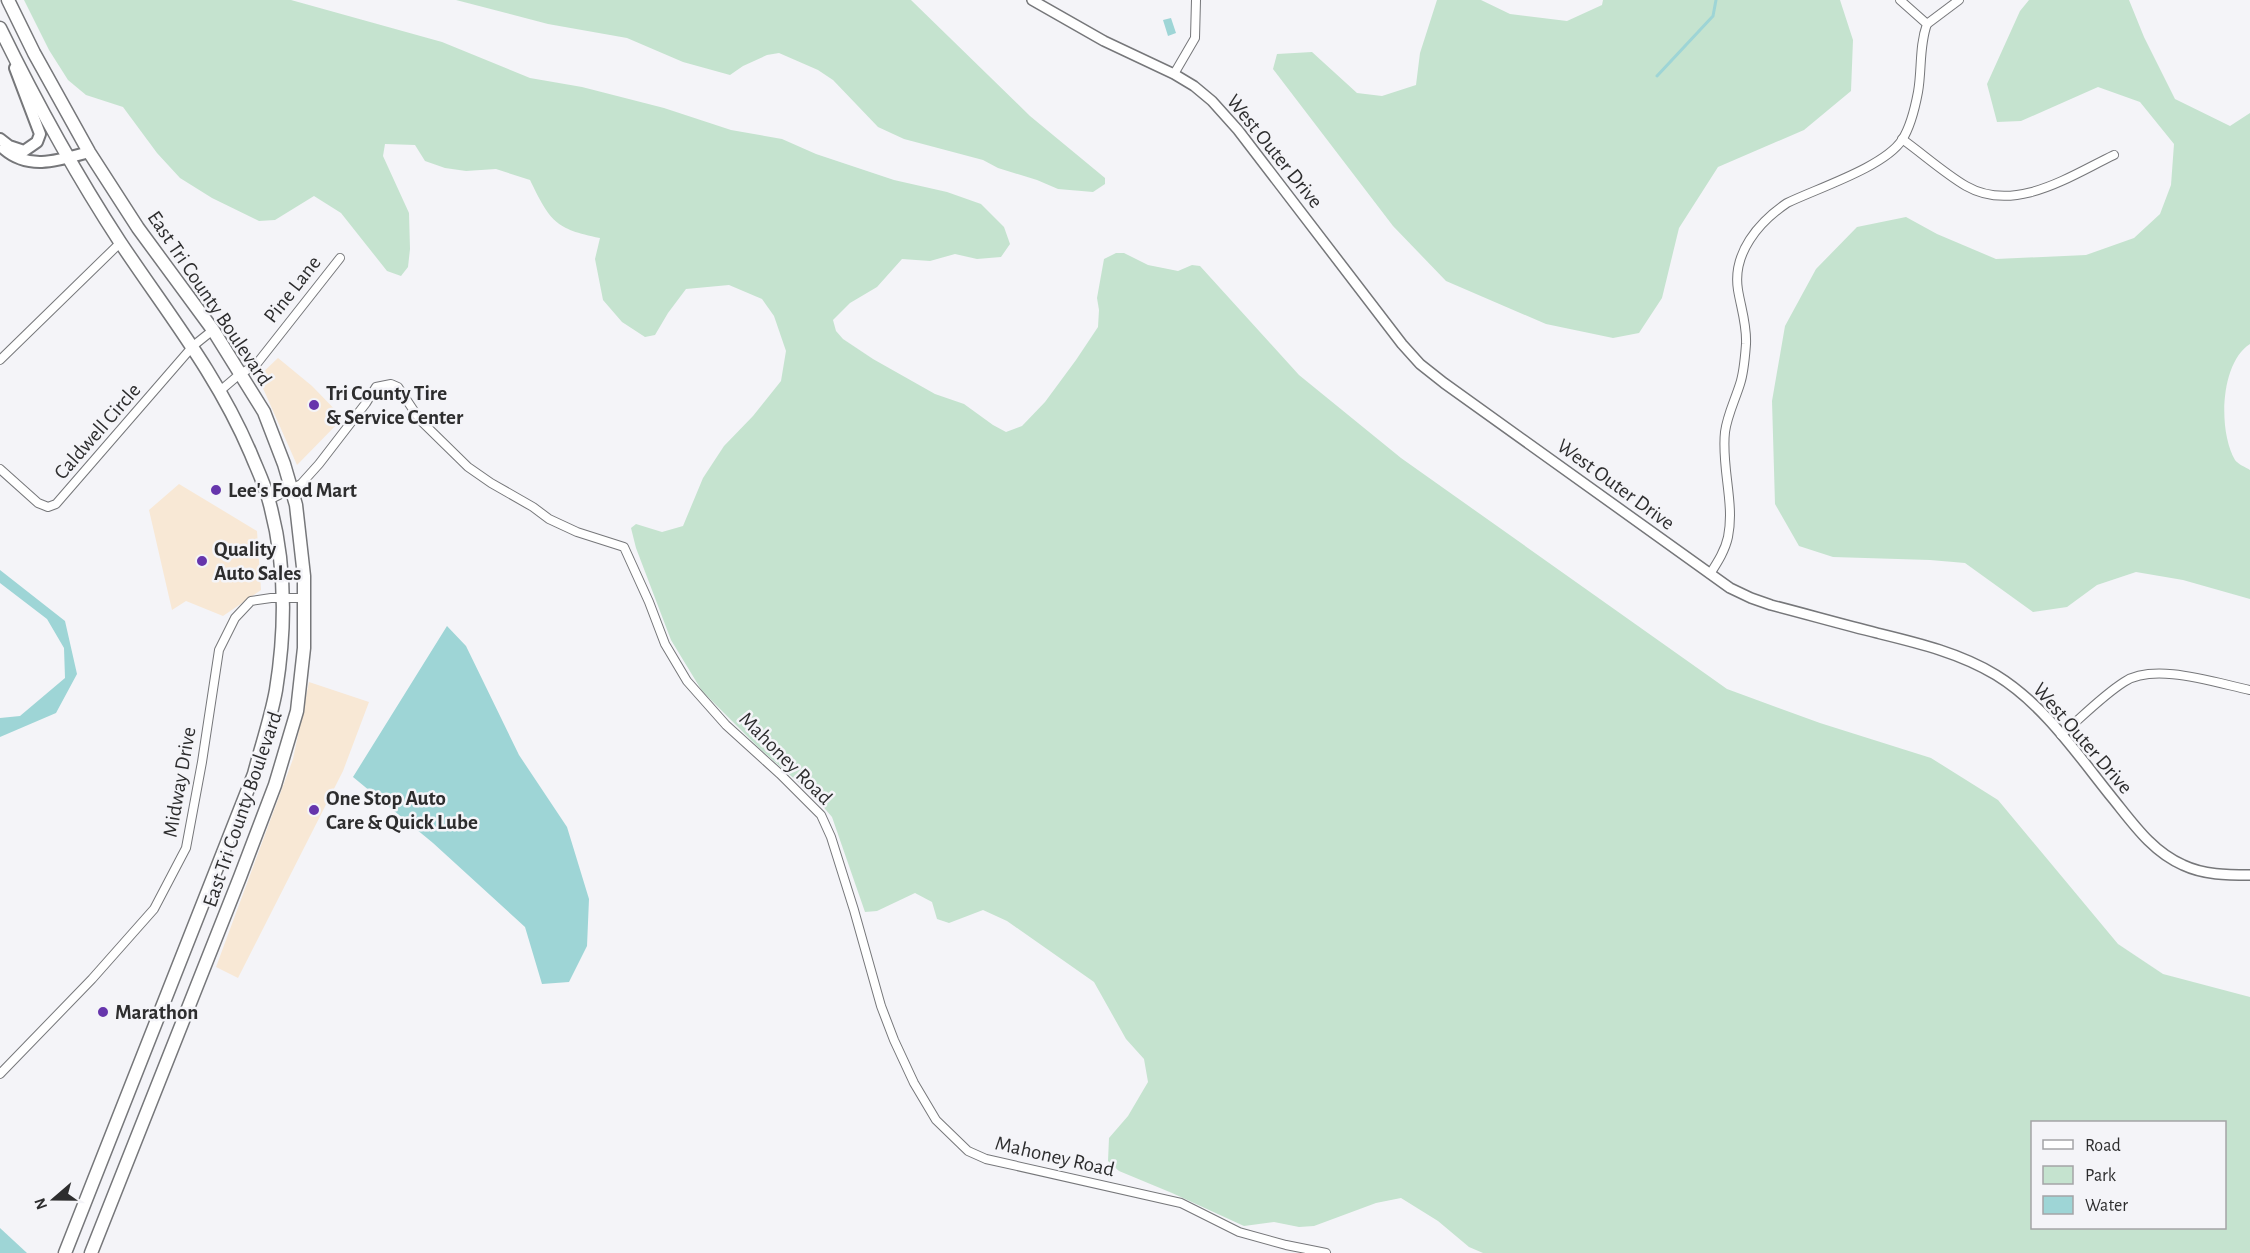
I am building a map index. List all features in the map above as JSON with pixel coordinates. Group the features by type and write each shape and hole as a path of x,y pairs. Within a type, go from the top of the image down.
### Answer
{"highway":[{"name":"East Tri County Boulevard","path":"8,0 34,53 89,152 138,228 213,330 264,412 296,505 304,598 304,648 297,711 275,785 91,1253"},
{"name":"East Tri County Boulevard","path":"0,28 31,93 68,158 121,242 194,346 237,421 269,500 279,554 283,598 281,647 275,693 254,774 65,1253"}],"main road":[{"path":"0,28 40,134 37,142 24,151 9,146 0,139"},
{"path":"0,145 23,161 38,164 89,152"}],"street":[{"name":"West Outer Drive","path":"1032,0 1104,41 1174,74 1194,86 1212,101 1230,120 1402,344 1420,364 1710,574 1730,588 1751,598 1959,656 1977,664 2016,688 2030,700 2158,850 2169,858 2198,871 2250,875"},
{"path":"1174,74 1195,38 1196,0"},
{"path":"1900,0 1927,24"},
{"path":"1710,574 1724,550 1729,532 1724,457 1725,430 1741,382 1746,341 1736,279 1742,255 1749,239 1776,211 1878,160 1893,150 1902,139 1910,122 1917,98 1923,35 1927,24 1959,0"},
{"path":"1902,139 1965,185 2001,196 2029,193 2049,186 2114,155"},
{"path":"0,360 121,242"},
{"name":"Pine Lane","path":"221,390 241,373 255,366 340,258"},
{"name":"Caldwell Circle","path":"0,469 38,503 48,507 56,504 194,346 213,330"},
{"name":"Mahoney Road","path":"269,500 301,484 320,464 376,387 391,384 398,387 420,420 468,467 549,519 577,532 624,547 649,602 664,645 687,681 726,725 821,815 831,837 884,1014 914,1083 936,1120 968,1151 986,1159 1181,1203 1239,1232 1326,1253"},
{"name":"Midway Drive","path":"0,1074 92,979 154,909 186,848 219,650 235,618 251,601 304,598"},
{"path":"2061,735 2125,681 2138,675 2165,673 2250,690"}],"shaded area":[{"path":"278,358 312,386 343,418 297,465 258,377"},
{"path":"179,484 257,531 261,590 223,616 186,601 172,610 149,510"},
{"path":"309,682 369,702 343,771 238,978 216,967 293,759"}],"green space":[{"path":"24,0 291,0 442,42 530,78 582,87 664,108 731,130 782,139 816,154 894,180 947,192 981,204 1004,227 1010,244 1001,257 977,259 955,254 930,261 902,259 877,287 850,303 833,320 836,331 843,339 873,359 935,394 964,404 1006,432 1022,426 1045,402 1098,327 1097,298 1104,259 1116,253 1124,253 1148,265 1178,271 1192,265 1200,266 1299,375 1401,458 1727,689 1820,723 1931,758 1998,800 2118,944 2163,974 2250,997 2250,1253 1483,1253 1469,1247 1438,1221 1401,1198 1376,1203 1314,1226 1299,1227 1274,1222 1244,1226 1119,1171 1108,1161 1109,1138 1128,1116 1148,1082 1144,1059 1126,1039 1094,982 1007,921 983,910 949,923 937,919 932,902 915,893 877,911 865,912 832,817 814,796 760,749 702,691 671,640 636,548 631,528 636,524 662,532 683,526 703,478 724,446 753,416 781,381 786,351 774,316 762,299 729,285 686,289 655,335 645,337 622,322 603,300 595,259 600,238 563,227 549,214 530,180 496,169 466,171 445,168 425,161 415,145 385,144 383,156 409,213 408,267 401,276 387,271 341,213 314,196 275,220 259,221 212,198 180,178 157,153 123,107 86,95 68,80 49,50"},
{"path":"456,0 911,0 1030,116 1105,178 1105,184 1093,192 1058,189 998,168 983,160 904,139 878,127 833,80 818,70 779,53 767,55 730,75 683,62 627,38 548,24"},
{"path":"1437,0 1481,0 1510,14 1567,21 1602,5 1603,0 1840,0 1853,40 1851,91 1804,130 1718,167 1679,228 1662,298 1639,333 1613,338 1546,324 1446,281 1393,226 1273,69 1277,54 1312,52 1357,93 1382,96 1416,85 1420,53"},
{"path":"2029,0 2129,0 2144,37 2175,99 2230,126 2250,113 2250,344 2240,353 2233,366 2228,381 2224,416 2226,432 2235,460 2250,470 2250,599 2183,580 2136,572 2097,585 2067,607 2033,612 1965,563 1833,557 1799,546 1775,504 1772,401 1785,326 1816,269 1857,227 1906,217 1937,234 1996,259 2086,255 2134,238 2160,214 2171,185 2174,144 2140,102 2098,87 2021,121 1997,122 1987,84 2020,11"}],"water":[{"path":"1171,18 1176,33 1168,36 1163,20"},
{"path":"0,570 65,621 77,674 56,713 0,737 0,718 20,716 65,678 64,648 47,619 0,583"},
{"path":"447,626 466,646 519,755 567,827 589,899 587,946 569,982 542,984 525,927 433,843 353,777"},
{"path":"0,1228 27,1253 0,1253"}],"waterway":[{"path":"1657,76 1713,16 1716,0"}],"place":[{"name":"Tri County Tire & Service Center","path":"314,405"},
{"name":"Lee's Food Mart","path":"216,490"},
{"name":"Quality Auto Sales","path":"202,561"},
{"name":"One Stop Auto Care & Quick Lube","path":"314,810"},
{"name":"Marathon","path":"103,1012"}]}
